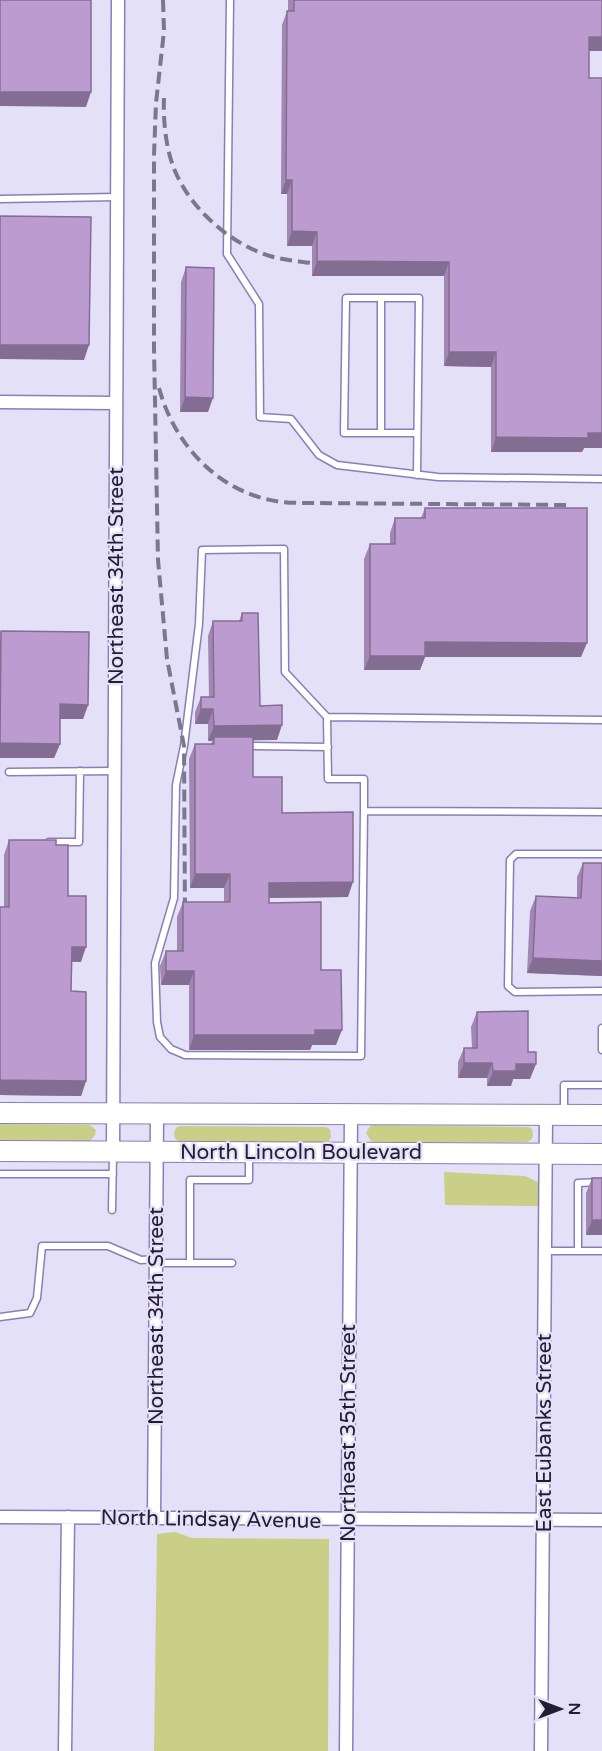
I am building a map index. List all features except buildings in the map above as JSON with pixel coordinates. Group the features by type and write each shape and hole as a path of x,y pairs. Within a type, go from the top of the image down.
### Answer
{"main road":[{"name":"North Lincoln Boulevard","path":"0,1113 602,1115"},
{"name":"North Lincoln Boulevard","path":"0,1151 602,1154"}],"street":[{"name":"Northeast 34th Street","path":"113,1152 118,0"},
{"path":"0,402 116,403"},
{"name":"Northeast 34th Street","path":"154,1518 157,1114"},
{"name":"Northeast 35th Street","path":"346,1751 351,1115"},
{"name":"East Eubanks Street","path":"541,1751 546,1153 555,1115"},
{"name":"North Lindsay Avenue","path":"0,1517 348,1521 602,1520"},
{"path":"65,1751 68,1517"}],"lane":[{"path":"230,0 227,254 259,304 260,417 291,419 319,455 337,465 438,477 602,479"},
{"path":"0,198 117,197"},
{"path":"417,433 344,433 346,298 419,298 417,474"},
{"path":"381,298 381,433"},
{"path":"284,549 285,672 327,717 328,779 364,779 362,1056 185,1055 171,1049 160,1037 157,1022 155,963 174,898 176,785 184,746 200,624 202,550 284,549"},
{"path":"327,717 602,720"},
{"path":"184,746 196,746"},
{"path":"244,746 328,747"},
{"path":"44,842 79,842 80,771"},
{"path":"9,772 115,771"},
{"path":"364,811 602,812"},
{"path":"602,854 516,854 510,860 507,986 515,992 602,991"},
{"path":"602,1028 602,1050"},
{"path":"555,1115 564,1085 602,1085"},
{"path":"112,1210 113,1152"},
{"path":"190,1263 190,1180 249,1180 249,1152"},
{"path":"0,1174 113,1174"},
{"path":"578,1251 578,1183 602,1182"},
{"path":"0,1317 30,1313 37,1298 42,1246 108,1246 141,1260 232,1263"},
{"path":"545,1251 602,1251"}],"green space":[{"path":"0,1124 90,1125 96,1130 90,1141 0,1140"},
{"path":"370,1126 528,1127 532,1129 533,1136 527,1142 375,1142 371,1141 366,1133"},
{"path":"177,1127 326,1127 330,1129 331,1137 325,1143 183,1142 175,1139 174,1135"},
{"path":"444,1172 525,1176 538,1182 538,1206 445,1205"},
{"path":"175,1532 192,1538 329,1539 328,1751 154,1751 157,1534"}],"railway":[{"path":"163,0 164,31 156,103 154,155 154,348 158,560 167,659 184,746 185,914"},
{"path":"164,98 169,154 175,171 191,199 214,223 241,243 270,256 311,263"},
{"path":"159,388 174,425 198,458 228,483 246,493 266,499 300,503 569,505"}]}
